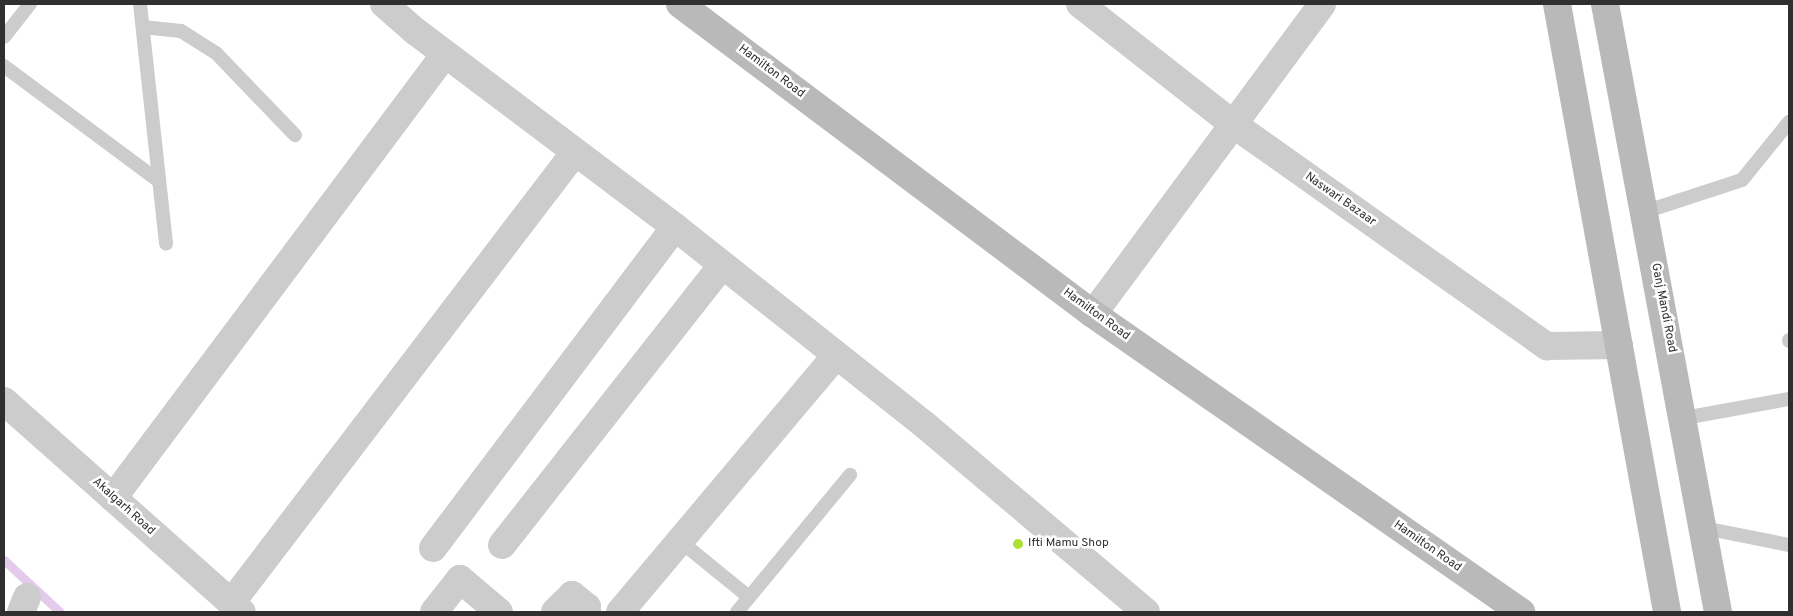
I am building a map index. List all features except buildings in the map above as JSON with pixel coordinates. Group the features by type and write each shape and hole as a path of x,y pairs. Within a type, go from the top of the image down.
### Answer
{"main road":[{"name":"Hamilton Road","path":"680,4 1093,314 1521,612"},
{"path":"1557,4 1667,612"},
{"name":"Ganj Mandi Road","path":"1605,4 1684,418 1718,612"}],"street":[{"path":"384,4 445,54 675,227 1004,489 1147,612"},
{"name":"Naswari Bazaar","path":"1080,4 1233,124 1547,346 1619,345"},
{"path":"1093,314 1322,4"},
{"path":"113,498 445,54"},
{"path":"236,608 575,152"},
{"path":"433,548 675,227"},
{"path":"502,545 722,265"},
{"path":"620,612 835,356"},
{"name":"Akalgarh Road","path":"4,401 236,608"},
{"path":"434,612 460,579 499,612"},
{"path":"556,612 572,595 586,607 587,612"}],"lane":[{"path":"4,37 30,4"},
{"path":"140,4 166,244"},
{"path":"143,27 180,31 216,53 295,135"},
{"path":"4,66 159,181"},
{"path":"1644,212 1742,180 1789,122"},
{"path":"1684,418 1789,399"},
{"path":"737,612 850,475"},
{"path":"1704,528 1789,546"},
{"path":"680,541 749,597"}],"waterway":[{"path":"4,560 60,612"}],"place":[{"name":"Ifti Mamu Shop","path":"1018,544"}]}
